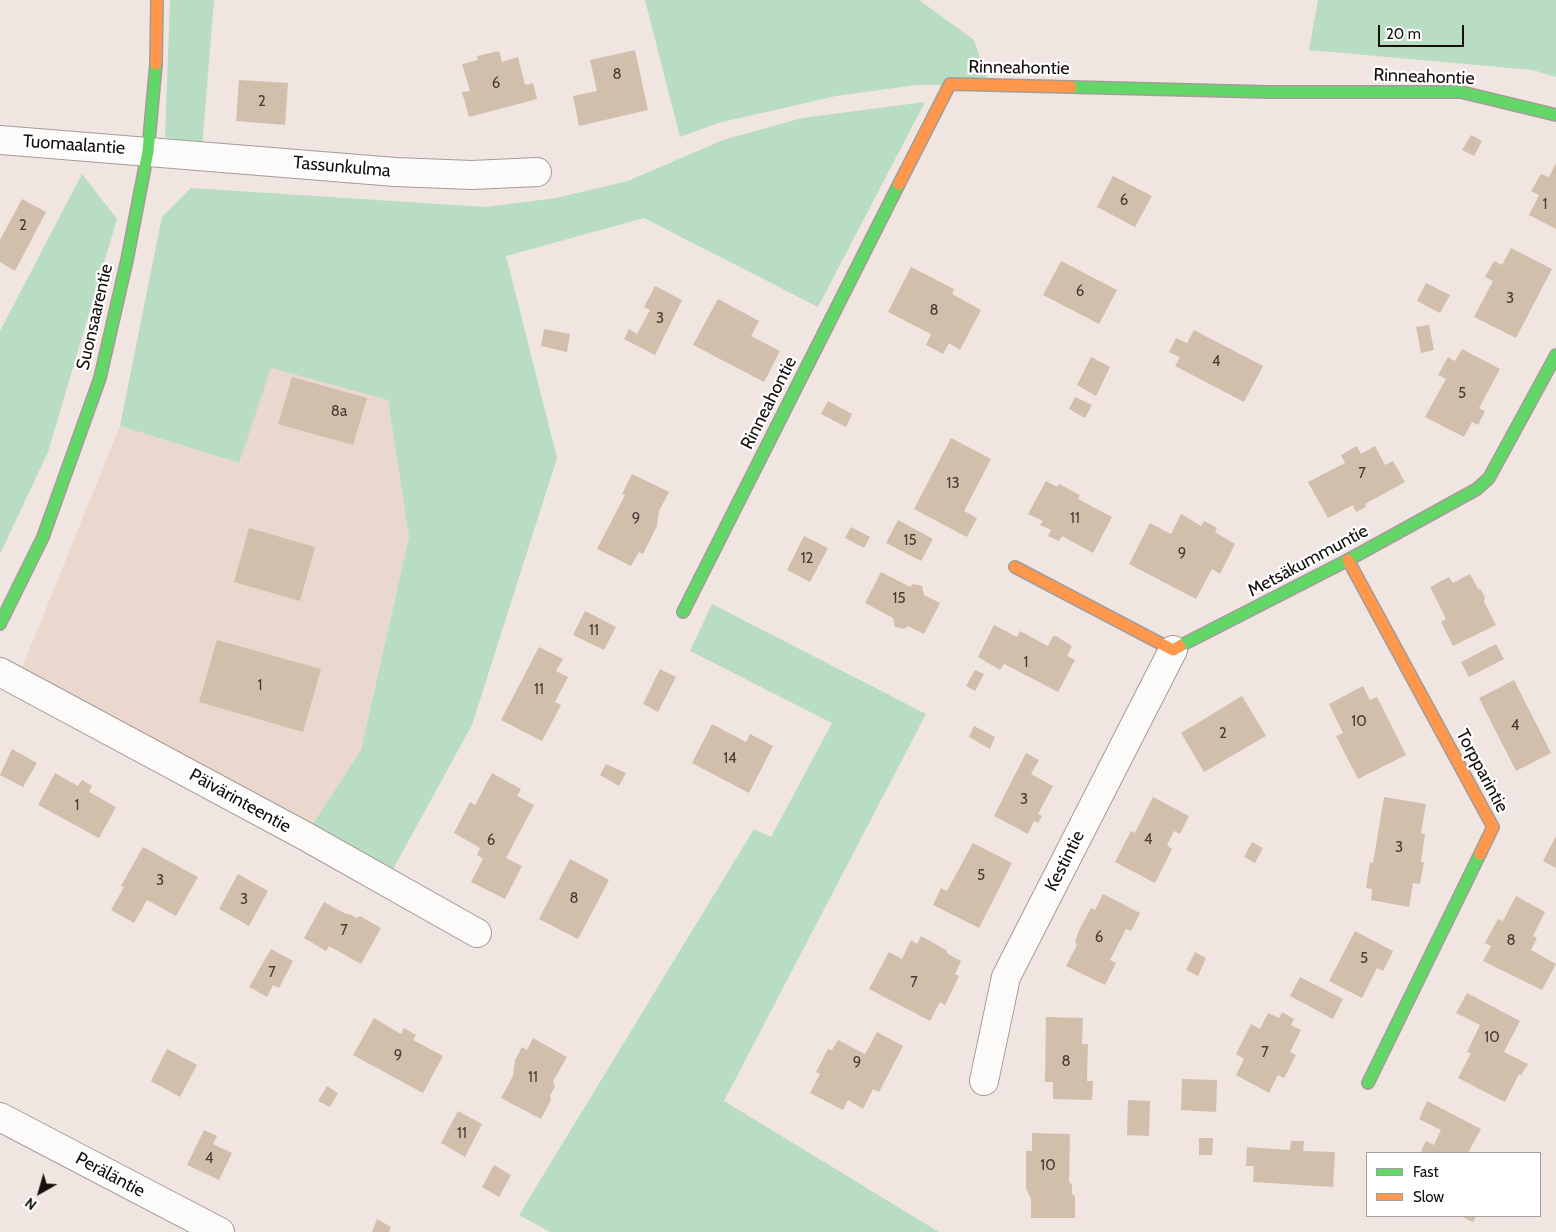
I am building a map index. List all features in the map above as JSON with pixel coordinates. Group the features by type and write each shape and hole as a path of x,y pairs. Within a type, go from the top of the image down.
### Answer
{"street":[{"name":"Suonsaarentie","path":"0,624 44,537 100,378 127,260 148,151 157,56 157,0"},
{"name":"Rinneahontie","path":"684,612 950,84 1269,92 1461,92 1556,114"},
{"name":"Tuomaalantie","path":"0,140 148,151"},
{"name":"Tassunkulma","path":"148,151 395,172 472,175 537,172"},
{"name":"Metsäkummuntie","path":"1173,650 1348,560 1477,489 1489,478 1556,355"},
{"name":"Torpparintie","path":"1348,560 1493,827 1368,1083"},
{"path":"1015,566 1173,650"},
{"name":"Kestintie","path":"984,1081 1006,977 1173,650"},
{"name":"Päivärinteentie","path":"0,672 296,831 477,934"},
{"name":"Peräläntie","path":"0,1117 220,1232"}],"shaded area":[{"path":"271,368 388,400 409,537 361,750 305,836 17,680 120,426 238,463"}],"green space":[{"path":"170,0 214,0 202,147 165,137"},
{"path":"645,0 919,0 974,40 989,85 916,85 836,96 718,123 680,137"},
{"path":"1318,0 1556,0 1556,77 1533,70 1309,50"},
{"path":"925,102 818,307 644,218 506,256 557,458 472,725 386,882 305,836 361,750 409,537 388,400 271,368 239,463 120,426 162,217 191,188 485,207 556,198 628,181 723,140 802,118"},
{"path":"82,174 117,219 48,452 0,554 0,331"},
{"path":"712,604 926,714 724,1101 939,1232 550,1232 519,1215 754,829 771,837 832,723 690,651"}],"building":[{"path":"635,50 648,110 579,126 573,96 597,91 590,60"},
{"path":"499,51 502,62 518,57 525,85 533,83 537,99 469,117 462,92 470,91 462,64 478,60 477,56"},
{"path":"239,80 288,83 285,125 236,121"},
{"path":"1471,135 1482,141 1474,156 1462,150"},
{"path":"1556,163 1556,229 1529,215 1539,195 1531,191 1541,174 1549,177"},
{"path":"1113,176 1152,196 1135,227 1097,207"},
{"path":"22,199 46,212 15,271 0,262 0,240"},
{"path":"1511,248 1552,269 1516,338 1474,317 1493,281 1485,277 1494,261 1502,265"},
{"path":"1061,261 1117,290 1099,324 1043,295"},
{"path":"911,267 954,289 952,294 981,310 960,350 949,343 943,354 926,345 931,334 888,312"},
{"path":"1426,283 1450,295 1440,313 1417,301"},
{"path":"655,286 682,300 655,355 624,339 629,329 637,334 650,310 644,307"},
{"path":"718,299 759,321 751,336 780,351 764,382 693,345"},
{"path":"1429,325 1434,350 1421,353 1416,327"},
{"path":"544,329 570,334 567,352 541,346"},
{"path":"1194,330 1263,366 1244,402 1175,366 1180,357 1169,352 1176,338 1187,343"},
{"path":"1462,349 1500,369 1479,408 1485,411 1478,425 1472,422 1464,437 1425,417 1446,379 1438,375 1448,357 1455,361"},
{"path":"1091,357 1110,367 1096,396 1077,385"},
{"path":"292,377 367,398 353,445 278,424"},
{"path":"1075,397 1092,405 1085,418 1069,409"},
{"path":"828,401 852,414 846,427 821,414"},
{"path":"951,438 991,459 964,511 977,518 967,537 914,509"},
{"path":"1357,446 1361,454 1375,446 1385,465 1393,461 1405,482 1365,504 1366,507 1356,512 1353,505 1328,518 1308,482 1345,463 1341,455"},
{"path":"632,474 669,492 659,511 657,526 643,554 639,552 631,566 597,549 625,495 622,494"},
{"path":"1046,481 1057,487 1059,484 1080,495 1078,499 1112,517 1093,553 1062,536 1059,541 1048,536 1051,530 1040,525 1043,521 1028,514"},
{"path":"1181,514 1201,526 1204,521 1217,528 1215,532 1235,544 1220,574 1212,569 1196,599 1129,564 1150,523 1171,534"},
{"path":"898,520 933,539 921,561 886,543"},
{"path":"851,527 870,537 864,548 845,538"},
{"path":"249,528 315,547 300,601 234,582"},
{"path":"804,536 828,548 810,582 787,570"},
{"path":"881,572 910,587 913,584 922,586 924,595 940,603 924,634 908,626 904,629 895,627 893,618 865,603"},
{"path":"1470,574 1478,589 1481,590 1485,598 1484,602 1496,625 1453,646 1441,622 1446,619 1430,587 1449,577 1453,583"},
{"path":"585,611 616,627 604,650 573,635"},
{"path":"994,625 1017,637 1020,631 1048,646 1053,636 1056,636 1072,646 1067,656 1075,660 1058,692 1004,664 1000,670 978,657"},
{"path":"217,640 321,669 303,732 199,702"},
{"path":"1496,644 1504,659 1469,677 1461,662"},
{"path":"539,647 563,659 556,671 568,677 555,702 561,705 542,741 501,720"},
{"path":"660,669 676,677 658,712 643,704"},
{"path":"975,670 984,674 975,691 966,686"},
{"path":"1514,680 1551,753 1516,771 1479,698"},
{"path":"1363,686 1370,700 1377,697 1406,755 1358,779 1336,736 1343,733 1329,704"},
{"path":"1242,696 1266,736 1204,772 1181,733"},
{"path":"712,724 746,742 750,734 773,746 749,793 692,763"},
{"path":"974,726 995,737 990,749 969,737"},
{"path":"12,749 37,763 23,787 0,775"},
{"path":"1026,753 1039,760 1031,774 1053,786 1038,814 1042,816 1038,823 1034,821 1028,834 994,816"},
{"path":"606,764 626,773 619,786 600,775"},
{"path":"55,773 78,786 82,780 92,786 89,792 116,807 99,838 38,805"},
{"path":"492,773 521,789 517,796 534,805 506,858 522,866 505,899 471,882 483,859 477,855 480,848 454,833 470,802 475,805"},
{"path":"1153,797 1189,816 1180,834 1174,831 1167,845 1172,849 1155,883 1115,862 1131,831 1135,833"},
{"path":"1384,797 1426,804 1421,833 1425,834 1421,862 1424,862 1420,884 1413,883 1409,907 1371,900 1372,889 1366,888 1370,862 1373,863"},
{"path":"1556,836 1556,868 1543,861"},
{"path":"1252,842 1263,848 1255,863 1244,857"},
{"path":"973,843 1012,863 979,928 933,905 941,888 947,891"},
{"path":"143,847 198,877 176,916 147,900 134,923 111,910 124,887 121,886"},
{"path":"570,859 609,880 578,939 539,919"},
{"path":"238,874 268,891 249,926 219,909"},
{"path":"1103,894 1140,913 1131,931 1126,929 1110,960 1116,963 1105,985 1066,966 1077,945 1075,942 1079,930 1091,908 1095,910"},
{"path":"1516,896 1545,912 1533,936 1537,938 1531,950 1556,964 1542,990 1483,961 1491,946 1485,943 1498,919 1503,921"},
{"path":"324,902 346,914 357,918 360,916 381,928 361,964 329,946 326,951 304,938"},
{"path":"1355,931 1393,951 1383,971 1377,968 1362,998 1329,981"},
{"path":"921,936 961,961 955,974 959,976 945,1005 940,1002 930,1021 869,989 889,952 902,959 911,940 917,944"},
{"path":"271,949 293,961 279,988 273,985 267,997 249,987"},
{"path":"1195,952 1206,958 1198,976 1186,970"},
{"path":"1300,977 1343,999 1333,1019 1290,996"},
{"path":"1467,993 1520,1021 1504,1052 1528,1064 1521,1075 1519,1074 1505,1102 1458,1078 1471,1053 1467,1052 1480,1025 1456,1013"},
{"path":"1282,1012 1294,1019 1291,1025 1301,1030 1290,1052 1296,1055 1284,1078 1278,1075 1269,1093 1236,1075 1244,1059 1236,1054 1251,1024 1260,1029 1268,1013 1279,1018"},
{"path":"1046,1017 1083,1018 1082,1044 1088,1044 1087,1081 1093,1081 1092,1100 1053,1099 1053,1082 1045,1082"},
{"path":"374,1018 401,1034 404,1028 416,1035 413,1040 443,1056 423,1093 353,1055"},
{"path":"877,1032 903,1046 879,1092 873,1089 863,1109 848,1100 843,1110 810,1093 820,1074 816,1072 828,1049 832,1050 838,1040 865,1054"},
{"path":"533,1038 567,1057 553,1081 555,1086 550,1096 551,1100 541,1119 501,1098 513,1076 515,1060 522,1047 527,1050"},
{"path":"167,1049 197,1065 180,1097 151,1081"},
{"path":"1182,1079 1217,1080 1216,1112 1181,1110"},
{"path":"327,1086 338,1093 330,1107 318,1101"},
{"path":"1128,1100 1150,1101 1149,1136 1127,1135"},
{"path":"1427,1101 1481,1129 1469,1152 1424,1152 1421,1151 1426,1141 1434,1145 1441,1130 1419,1119"},
{"path":"458,1111 482,1124 465,1157 441,1143"},
{"path":"204,1130 217,1136 213,1144 232,1153 219,1180 187,1165"},
{"path":"1032,1133 1070,1134 1069,1182 1072,1185 1072,1194 1075,1196 1075,1218 1031,1218 1031,1200 1026,1188 1026,1151 1032,1151"},
{"path":"1199,1138 1213,1138 1212,1155 1199,1155"},
{"path":"1291,1141 1304,1141 1303,1151 1335,1152 1333,1187 1253,1182 1254,1166 1246,1166 1247,1147 1290,1150"},
{"path":"494,1165 511,1175 499,1197 482,1187"},
{"path":"1462,1217 1476,1217 1473,1222"},
{"path":"377,1219 391,1227 389,1232 372,1232"}],"traffic: fast":[{"path":"0,624 43,537 100,378 127,260 148,151 156,64"},
{"path":"1071,87 1269,92 1461,92 1556,115"},
{"path":"683,612 899,184"},
{"path":"1180,646 1348,560 1477,489 1489,478 1556,355"},
{"path":"1368,1083 1480,854"}],"traffic: slow":[{"path":"156,64 157,0"},
{"path":"899,184 950,84 1071,87"},
{"path":"1348,560 1493,827 1480,854"},
{"path":"1015,567 1173,650 1180,646"}]}
